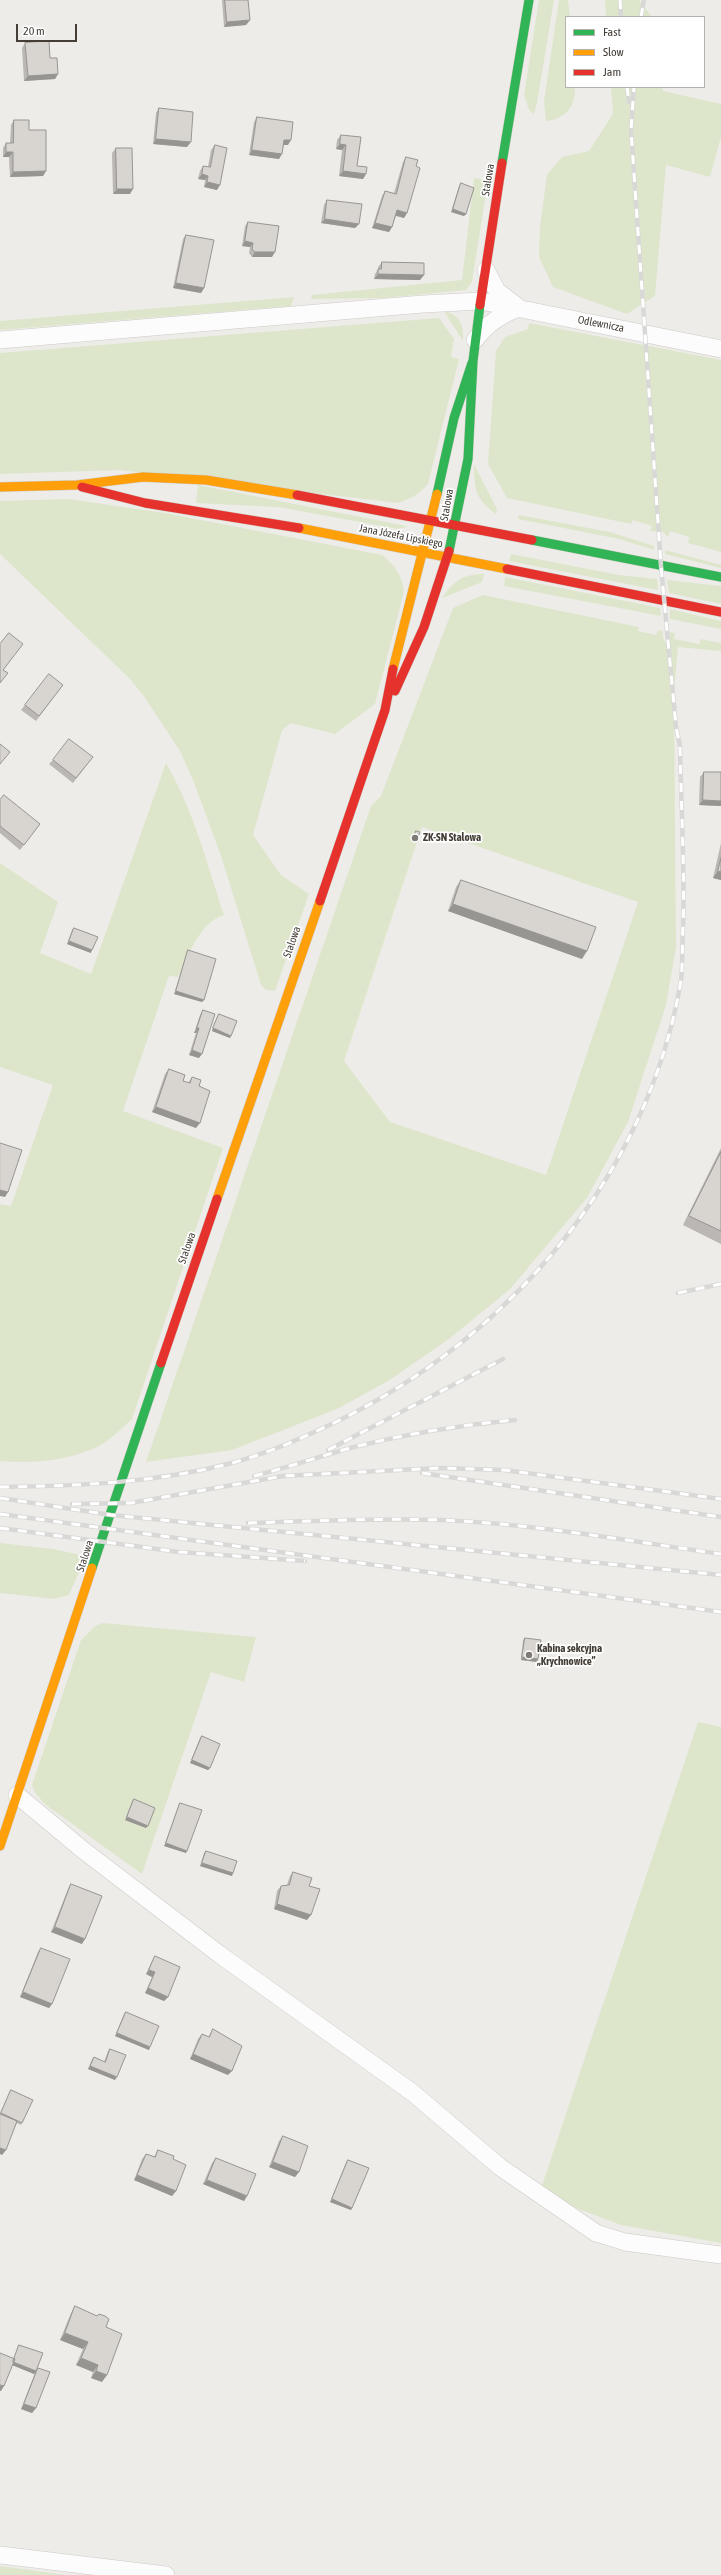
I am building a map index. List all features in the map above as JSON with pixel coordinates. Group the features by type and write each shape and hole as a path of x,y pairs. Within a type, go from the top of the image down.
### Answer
{"street":[{"name":"Stalowa","path":"0,1846 138,1431 385,710 418,644 450,558 456,526 470,423 472,363 475,340 529,0"},
{"path":"475,340 484,328 496,318 520,308 498,290 486,270"},
{"name":"Odlewnicza","path":"0,340 423,304 481,301 721,349"},
{"name":"Stalowa","path":"385,710 398,641 423,552 454,418 472,363"},
{"name":"Jana Józefa Lipskiego","path":"0,486 77,485 122,478 183,477 274,491 721,577"},
{"name":"Jana Józefa Lipskiego","path":"77,485 146,503 234,516 423,552 721,612"},
{"path":"17,1795 83,1850 219,1954 413,2093 500,2167 596,2233 625,2242 721,2256"},
{"path":"0,2555 166,2575"}],"green space":[{"path":"539,0 554,0 534,114 529,110 524,95"},
{"path":"559,0 568,0 570,16 565,16 565,88 575,88 574,100 572,106 559,118 546,121 544,101"},
{"path":"605,0 639,0 651,16 606,16"},
{"path":"611,88 662,88 663,91 721,104 721,137 710,177 666,165 655,296 627,314 553,287 539,257 540,226 547,175 562,157 589,151 613,114"},
{"path":"474,178 488,180 472,282 466,290 382,298 311,299 312,295 462,280"},
{"path":"294,297 291,306 0,330 0,321"},
{"path":"444,311 454,315 460,322 463,330 463,341"},
{"path":"439,318 454,339 451,357 459,359 428,484 411,498 398,503 120,470 0,474 0,353"},
{"path":"529,323 721,360 721,552 688,543 689,537 670,531 668,537 663,532 650,531 652,526 633,520 631,524 507,498 488,464 496,351 505,337 528,329"},
{"path":"474,464 497,509 496,514 489,509 477,493 474,480"},
{"path":"198,485 406,527 398,529 278,507 196,503"},
{"path":"69,499 165,513 382,555 391,563 400,575 404,592 375,704 335,734 291,723 282,730 253,835 281,875 309,894 275,991 266,990 261,985 221,856 193,780 180,751 143,695 129,678 0,554 0,501"},
{"path":"519,515 610,532 654,546 654,550 619,539 518,519"},
{"path":"665,550 721,565 721,568 665,554"},
{"path":"511,554 619,575 657,579 658,590 509,561"},
{"path":"484,574 482,582 442,598 450,587 459,580 470,575"},
{"path":"505,577 660,608 661,616 504,586"},
{"path":"667,580 721,586 721,604 669,593"},
{"path":"483,595 639,627 638,631 656,635 658,630 662,631 664,641 670,642 670,632 675,633 674,639 700,644 700,639 721,643 721,651 678,647 674,691 676,947 666,1005 628,1122 587,1198 510,1289 449,1339 388,1381 337,1409 232,1450 146,1462 371,806 381,796 453,608","holes":["422,827 638,902 546,1175 390,1122 344,1061"]},
{"path":"670,609 721,621 721,629 670,619"},
{"path":"166,763 176,781 192,818 224,915 215,919 201,932 178,977 169,976 123,1111 223,1148 132,1419 116,1434 99,1446 75,1455 38,1462 0,1461 0,1204 11,1206 53,1085 0,1067 0,863 58,902 40,953 91,974"},
{"path":"0,1543 53,1549 86,1556 69,1595 54,1599 0,1593"},
{"path":"103,1623 256,1637 244,1682 211,1672 142,1874 46,1805 36,1794 32,1785 81,1640 95,1626"},
{"path":"698,1722 721,1727 721,2243 621,2225 539,2194"},
{"path":"0,2566 66,2575 0,2575"}],"building":[{"path":"225,0 248,0 250,20 227,22"},
{"path":"49,41 50,58 57,58 58,74 28,76 25,43"},
{"path":"159,108 193,112 191,142 156,139"},
{"path":"257,117 293,122 291,140 284,140 282,154 252,150"},
{"path":"14,120 29,120 29,130 46,130 46,171 13,172 13,152 6,152 6,143 13,143"},
{"path":"341,135 361,137 357,166 367,167 366,174 343,171 346,145 340,144"},
{"path":"215,145 227,148 220,185 207,182 208,176 202,174 203,166 210,167"},
{"path":"116,148 132,148 133,189 117,189"},
{"path":"406,157 418,160 416,166 420,168 407,213 397,210 392,227 375,223 385,191 396,194"},
{"path":"461,183 474,188 466,214 453,209"},
{"path":"327,200 362,204 359,224 325,219"},
{"path":"248,222 279,226 275,252 255,252 252,249 253,243 245,241"},
{"path":"186,235 214,240 204,288 176,283"},
{"path":"382,262 424,263 424,275 378,274 378,269 381,269"},
{"path":"9,633 23,644 3,670 8,673 0,683 0,644"},
{"path":"49,674 63,685 39,716 25,705"},
{"path":"69,739 93,757 76,778 53,760"},
{"path":"0,744 10,752 0,764"},
{"path":"704,772 721,772 721,801 703,800"},
{"path":"4,795 40,824 24,845 0,826 0,800"},
{"path":"416,831 420,832 417,839 414,838"},
{"path":"721,858 721,872 718,871"},
{"path":"461,880 596,927 587,951 453,904"},
{"path":"74,928 98,937 92,950 69,941"},
{"path":"188,950 216,959 204,1000 176,991"},
{"path":"203,1010 215,1014 202,1054 192,1050"},
{"path":"219,1014 237,1021 231,1036 213,1028"},
{"path":"169,1069 185,1075 183,1081 190,1083 192,1077 201,1080 199,1086 210,1091 200,1123 156,1107"},
{"path":"0,1143 22,1150 8,1192 0,1190"},
{"path":"721,1152 721,1231 689,1216"},
{"name":"Kabina sekcyjna „Krychnowice”","path":"525,1638 541,1640 538,1659 522,1657"},
{"path":"202,1736 220,1744 210,1768 192,1760"},
{"path":"134,1799 155,1808 148,1826 127,1817"},
{"path":"180,1803 202,1810 187,1851 166,1843"},
{"path":"206,1851 237,1861 233,1873 202,1863"},
{"path":"293,1872 312,1878 309,1886 320,1889 311,1915 277,1904 281,1886 289,1885"},
{"path":"71,1884 102,1896 85,1939 55,1927"},
{"path":"41,1948 70,1959 52,2004 23,1992"},
{"path":"155,1956 180,1967 168,1997 148,1988 155,1972 149,1970"},
{"path":"126,2012 159,2026 150,2047 117,2033"},
{"path":"213,2029 242,2046 232,2071 193,2054 202,2034 209,2037"},
{"path":"110,2049 126,2055 117,2077 90,2066 94,2057 105,2062"},
{"path":"11,2090 33,2100 22,2123 1,2113"},
{"path":"0,2114 17,2121 6,2150 0,2148"},
{"path":"283,2136 308,2146 299,2172 273,2162"},
{"path":"158,2150 174,2156 173,2159 186,2165 176,2191 137,2175 146,2154 155,2157"},
{"path":"216,2158 256,2174 247,2196 207,2180"},
{"path":"348,2160 369,2168 352,2208 332,2199"},
{"path":"75,2306 97,2316 99,2314 105,2316 109,2319 106,2327 122,2334 107,2375 96,2371 98,2365 81,2358 88,2342 65,2333"},
{"path":"19,2345 43,2353 36,2371 13,2362"},
{"path":"0,2353 15,2359 4,2386 0,2385"},
{"path":"38,2368 50,2372 36,2408 24,2404"}],"railway":[{"path":"620,0 621,16"},
{"path":"641,16 644,0"},
{"path":"627,88 629,102"},
{"path":"0,1487 59,1486 117,1482 174,1475 232,1463 287,1444 314,1432 340,1420 403,1385 461,1343 515,1294 563,1240 604,1182 638,1118 664,1051 681,980 684,882 680,746 676,727 661,566 631,130 634,88"},
{"path":"678,1293 721,1284"},
{"path":"328,1450 503,1359"},
{"path":"254,1476 350,1448 391,1438 453,1427 515,1420"},
{"path":"72,1504 131,1503 283,1476 439,1468 504,1470 721,1499"},
{"path":"422,1473 721,1517"},
{"path":"0,1498 111,1515 721,1575"},
{"path":"0,1514 721,1612"},
{"path":"248,1523 393,1519 477,1522 547,1529 721,1554"},
{"path":"0,1528 179,1552 305,1561"}],"traffic: fast":[{"path":"502,163 529,0"},
{"path":"449,551 468,459 473,361 480,305"},
{"path":"437,494 454,418 472,363"},
{"path":"532,540 721,577"},
{"path":"92,1568 161,1363"}],"traffic: slow":[{"path":"0,487 77,485 143,477 206,480 297,495"},
{"path":"393,669 437,494"},
{"path":"299,528 507,569"},
{"path":"217,1199 320,901"},
{"path":"0,1846 92,1568"}],"traffic: jam":[{"path":"480,305 502,163"},
{"path":"82,487 145,503 299,528"},
{"path":"297,495 532,540"},
{"path":"395,691 424,627 449,551"},
{"path":"507,569 721,612"},
{"path":"320,901 385,710 393,669"},
{"path":"161,1363 217,1199"}],"place":[{"name":"ZK-SN Stalowa","path":"415,838"},
{"name":"Kabina sekcyjna „Krychnowice”","path":"529,1655"}]}
